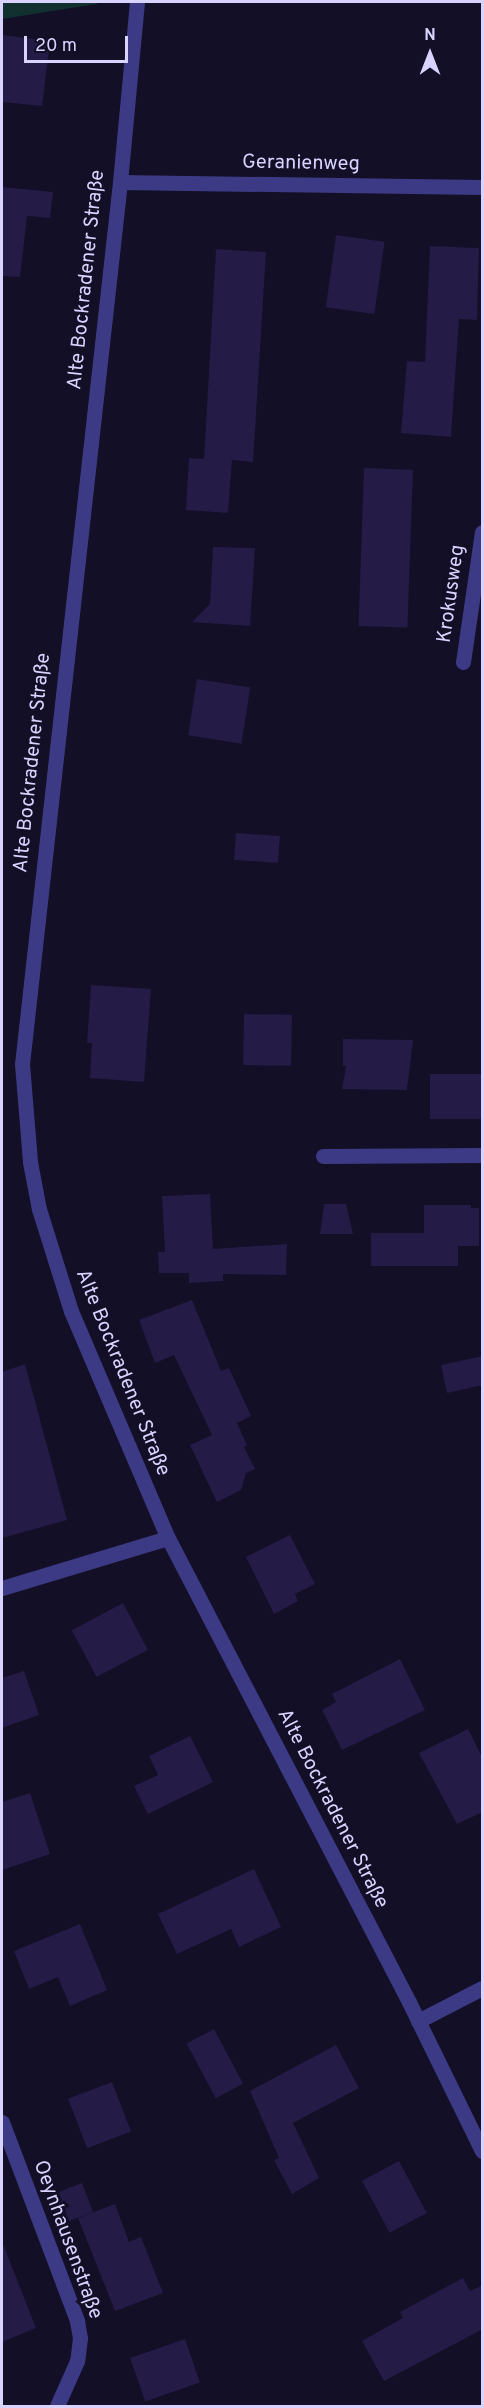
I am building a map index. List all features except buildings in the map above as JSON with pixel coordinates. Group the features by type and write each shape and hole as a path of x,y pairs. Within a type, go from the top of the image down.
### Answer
{"street":[{"name":"Alte Bockradener Straße","path":"137,2 120,182 22,1064 30,1162 39,1209 71,1311 168,1538 418,2021 479,2134 483,2151"},
{"name":"Geranienweg","path":"120,182 483,187"},
{"name":"Krokusweg","path":"463,662 483,532"},
{"path":"323,1156 483,1155"},
{"path":"2,1588 168,1538"},
{"path":"418,2021 483,1988"},
{"name":"Oeynhausenstraße","path":"2,2122 77,2321 80,2338 77,2361 57,2406"}],"green space":[{"path":"2,2 97,2 97,4 2,19"}]}
